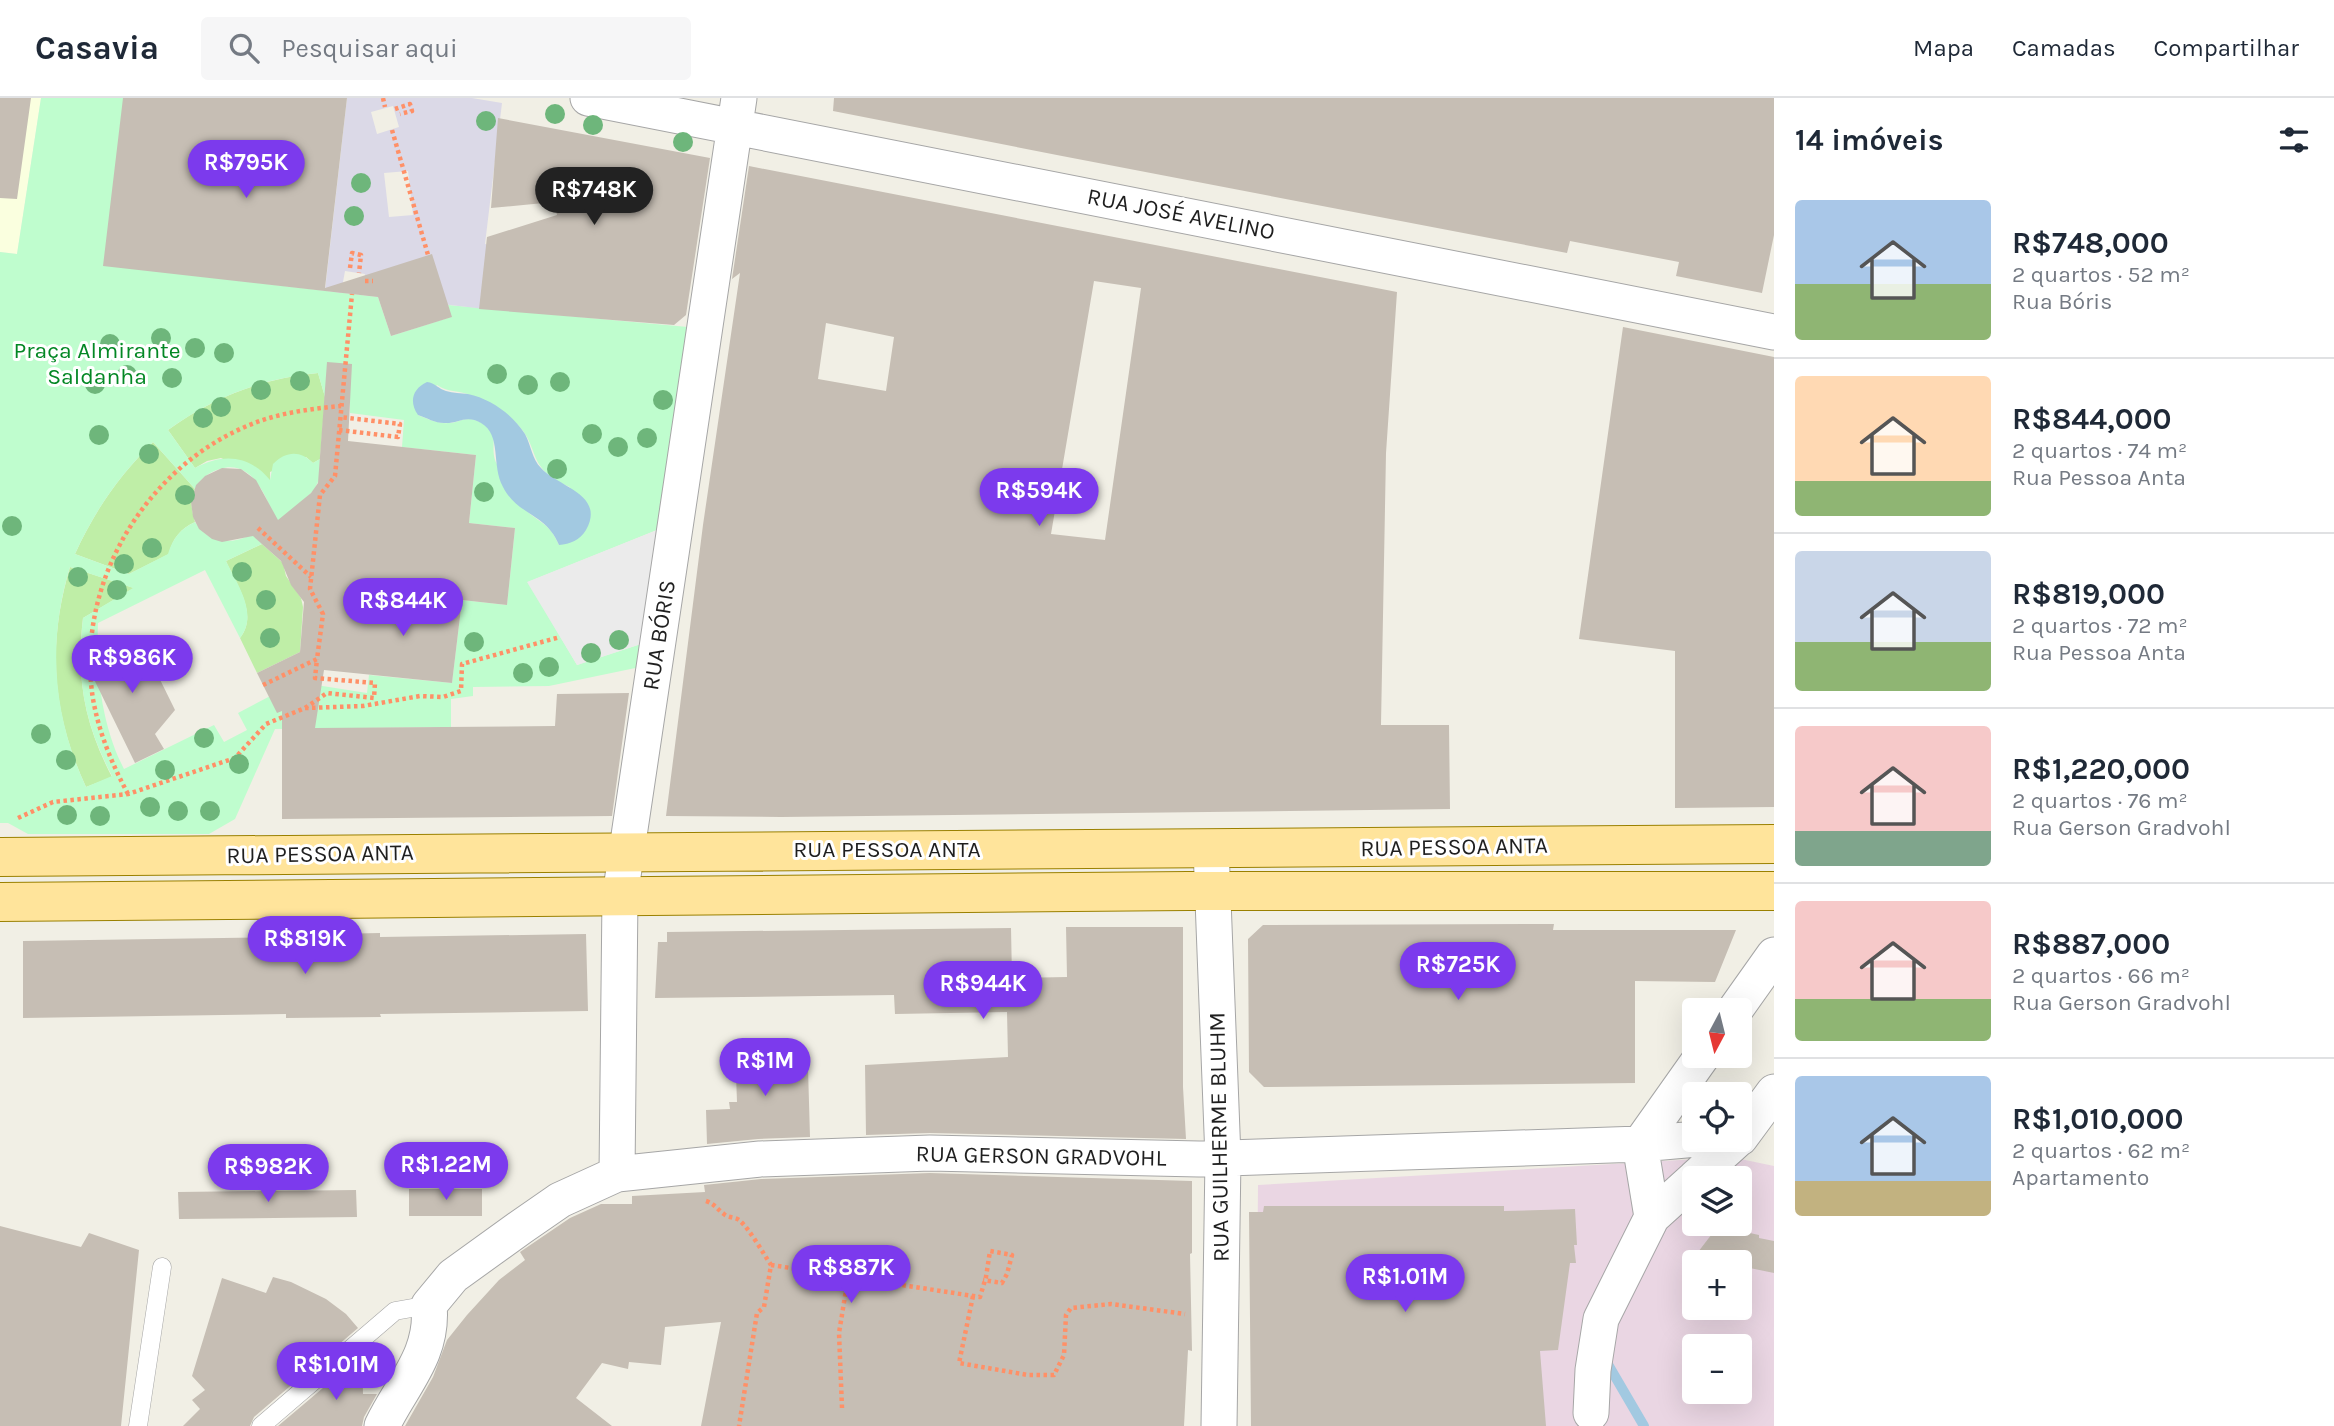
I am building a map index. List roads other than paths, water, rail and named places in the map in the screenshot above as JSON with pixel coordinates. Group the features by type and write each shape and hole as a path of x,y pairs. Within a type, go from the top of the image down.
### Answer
{"main road":[{"name":"RUA PESSOA ANTA","path":"4,840 627,851 1774,844"},
{"name":"RUA PESSOA ANTA","path":"0,902 1213,891 1774,891"}],"street":[{"name":"RUA JOSÉ AVELINO","path":"588,98 737,112 1774,332"},
{"name":"RUA BÓRIS","path":"617,1174 620,896 737,112"},
{"name":"RUA GUILHERME BLUHM","path":"1211,848 1223,1158 1219,1426"},
{"path":"1744,998 1774,955"},
{"path":"1652,1217 1640,1144 1694,1068"},
{"path":"1752,1121 1774,1092"},
{"name":"RUA GERSON GRADVOHL","path":"429,1305 453,1276 521,1227 560,1200 617,1174 760,1159 930,1153 1223,1158 1682,1140"},
{"path":"1708,1166 1724,1152"},
{"path":"1592,1420 1593,1370 1601,1319 1652,1217 1682,1190"},
{"path":"382,1426 424,1353 430,1319 429,1305"}],"lane":[{"path":"138,1426 162,1267"},
{"path":"261,1426 395,1311 429,1305"}],"water":[{"path":"427,382 446,391 485,400 514,420 525,434 541,468 577,493 590,508 591,518 581,536 559,545 540,520 509,497 499,478 492,435 481,423 466,419 441,423 418,415 413,401 415,392"}],"waterway":[{"path":"1606,1361 1644,1426"}],"park label":[{"name":"Praça Almirante Saldanha","path":"97,363"}]}
